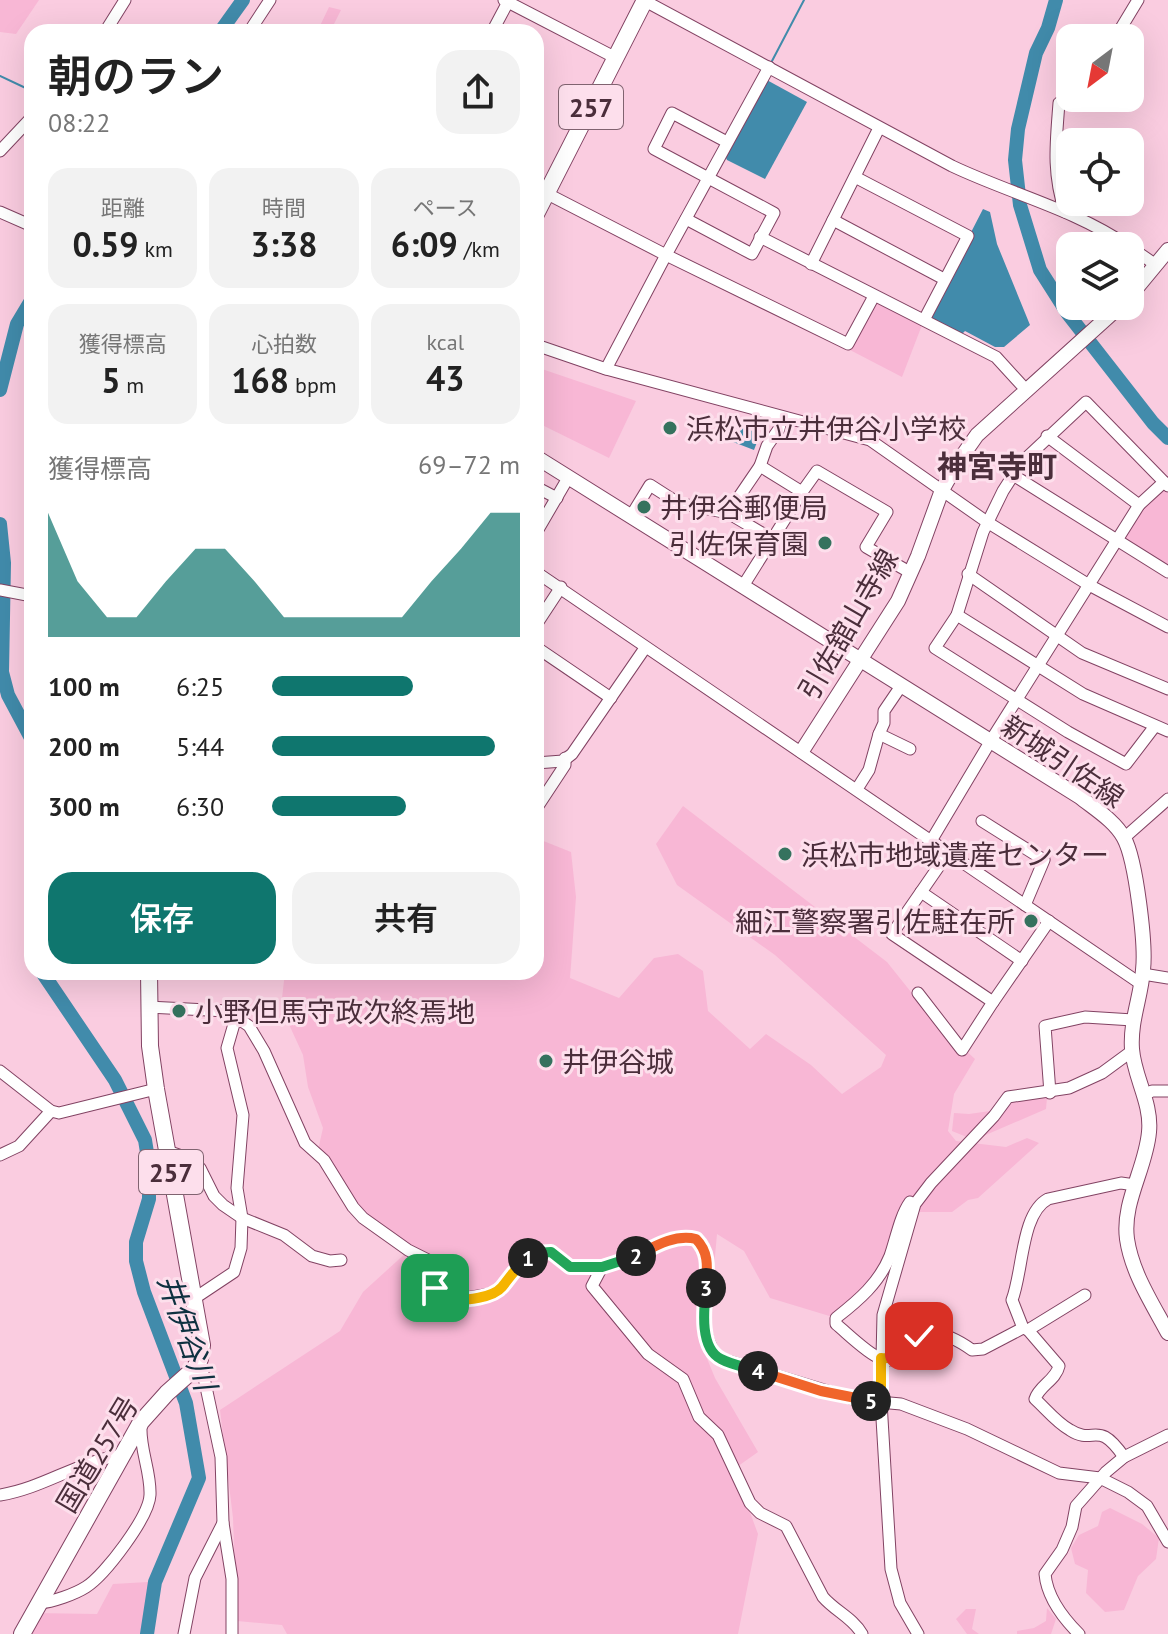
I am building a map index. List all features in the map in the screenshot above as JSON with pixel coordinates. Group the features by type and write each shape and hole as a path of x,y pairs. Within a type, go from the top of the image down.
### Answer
{"highway":[{"name":"257","path":"544,186 645,0"},
{"name":"257","path":"149,980 150,1046 156,1089 202,1345 197,1364"},
{"name":"国道257号","path":"22,1634 141,1422 197,1364"}],"main road":[{"path":"1144,279 1168,250"},
{"name":"引佐舘山寺線","path":"802,751 898,601 942,490 977,435 1105,320"},
{"name":"新城引佐線","path":"544,462 1089,804 1124,838 1145,945 1142,979 1133,1020 1132,1051 1149,1129 1128,1211 1126,1235 1132,1265 1168,1333"}],"street":[{"path":"110,24 125,0"},
{"path":"254,24 270,0"},
{"path":"645,0 879,128 997,187 1056,208"},
{"path":"1123,24 1138,0"},
{"path":"496,24 506,1 616,58"},
{"path":"606,369 769,67"},
{"path":"1056,171 1054,138 1058,112"},
{"path":"686,219 752,254 774,213 654,149 672,113 727,142"},
{"path":"0,151 24,126"},
{"path":"811,264 879,128"},
{"path":"855,177 968,236 924,320"},
{"path":"544,193 848,344 874,296"},
{"path":"0,212 24,222"},
{"path":"1078,216 1106,232"},
{"path":"833,220 944,279"},
{"path":"760,237 996,357 1027,391"},
{"path":"1144,257 1156,265"},
{"path":"544,348 606,369 870,440 987,522 1089,585 1168,627"},
{"path":"931,841 990,742 1018,699 1039,666 1139,505 1166,484 1086,402 1047,436 1013,475 987,522 957,615 935,648 1018,699 1068,732 1126,764 1155,726"},
{"path":"728,513 760,466 782,417"},
{"path":"1047,436 1139,505"},
{"path":"760,466 802,492"},
{"path":"743,586 817,471 887,512 866,547 911,573"},
{"path":"1013,475 1168,572"},
{"path":"544,520 568,478"},
{"path":"631,516 650,485 678,503 728,513 772,539"},
{"path":"544,491 557,498"},
{"path":"968,574 1082,653 1168,689"},
{"path":"544,577 1049,921 1142,979 1168,978"},
{"path":"544,613 561,587"},
{"path":"0,590 24,594"},
{"path":"957,615 1083,694 1168,731"},
{"path":"544,764 572,754 645,648"},
{"path":"544,652 611,698"},
{"path":"857,789 869,770 884,723 884,711 901,686"},
{"path":"879,734 910,749"},
{"path":"544,797 565,765 565,758"},
{"path":"1124,838 1168,799"},
{"path":"982,821 1044,860 1025,905"},
{"path":"948,853 892,934 993,1002"},
{"path":"921,892 1022,961"},
{"path":"918,993 962,1050 1049,921"},
{"path":"148,1007 227,1011 249,1026 264,1051 305,1143 324,1160 363,1218 408,1250 428,1260 441,1299 447,1301 491,1294 501,1289 508,1277 536,1253 551,1252 570,1267 602,1267 666,1241 685,1236 696,1239 703,1246 708,1264 704,1320 710,1348 718,1358 821,1391 857,1400 901,1404 967,1429 1059,1473 1100,1478 1147,1506 1168,1542"},
{"path":"195,1298 234,1272 241,1248 242,1218 237,1188 243,1115 227,1048 236,1017"},
{"path":"1050,1093 1045,1026 1085,1017 1133,1020"},
{"path":"918,1634 900,1603 891,1569 881,1402 883,1315 915,1204 1008,1097 1050,1093 1087,1081 1132,1051"},
{"path":"0,1071 51,1111 59,1113 156,1089"},
{"path":"1144,1095 1152,1091 1168,1091"},
{"path":"0,1155 19,1146 51,1111"},
{"path":"167,1151 190,1159 200,1168 214,1196 242,1218 284,1235 312,1256 330,1261 341,1260"},
{"path":"1124,1457 1112,1439 1104,1434 1073,1433 1035,1399 1058,1372 1059,1366 1026,1329 1012,1300 1019,1283 1029,1220 1038,1204 1121,1183 1135,1185"},
{"path":"920,1197 908,1203 888,1259 876,1281 864,1297 836,1318 836,1324 881,1358 897,1358 919,1336 932,1332 956,1338 972,1350 983,1349 1026,1329 1085,1295"},
{"path":"602,1267 592,1286 648,1354 683,1379 699,1417 718,1435 750,1503 760,1513 786,1526 823,1597 857,1625 862,1634"},
{"path":"197,1364 221,1457 223,1523 232,1579 232,1634"},
{"path":"39,1603 84,1588 100,1576 138,1523 150,1498 141,1447 141,1422"},
{"path":"1079,1634 1046,1586 1045,1574 1062,1550 1072,1527 1076,1506 1100,1478 1124,1457 1168,1435"},
{"path":"0,1495 36,1487 98,1458 123,1455"},
{"path":"184,1634 195,1578 223,1523"}],"shaded area":[{"path":"0,0 39,0 16,34 0,32"},
{"path":"329,7 341,10 334,24 321,24"},
{"path":"876,302 922,325 902,377 850,350"},
{"path":"544,370 636,401 609,458 544,426"},
{"path":"1163,488 1168,493 1168,567 1124,538 1143,508"},
{"path":"683,806 887,962 935,1022 975,1059 954,1094 948,1131 956,1141 1006,1147 1027,1138 1039,1143 978,1198 968,1200 952,1212 905,1212 879,1276 836,1318 770,1298 744,1251 717,1234 706,1356 715,1378 758,1452 734,1469 758,1534 738,1634 287,1634 282,1625 237,1621 233,1518 220,1410 340,1331 363,1292 408,1251 371,1222 318,1150 323,1128 308,1087 303,1055 281,1007 284,980 544,980 544,841 571,852 576,897 570,978 619,998 654,958 678,954 703,971 708,1011 750,1049 766,1034 811,1065 842,1094 881,1067 886,1055 775,955 677,885 656,844"},
{"path":"1047,1098 1046,1109 974,1140 952,1131 954,1113 1004,1109 1011,1101"},
{"path":"1110,1508 1142,1524 1159,1538 1156,1559 1138,1576 1124,1610 1105,1612 1086,1593 1088,1570 1075,1564 1071,1548 1079,1535 1098,1526 1102,1512"},
{"path":"148,1582 148,1634 27,1634 34,1613 97,1614 113,1584"},
{"path":"1047,1608 1056,1619 1051,1634 1017,1634 1017,1631 1034,1628 1046,1621"},
{"path":"966,1609 976,1609 972,1629 979,1634 967,1634 956,1619"}],"water":[{"path":"765,79 807,102 765,179 727,160 724,154"},
{"path":"983,209 990,212 997,244 1030,325 1004,347 995,347 965,331 961,335 929,319"},
{"path":"734,424 760,434 754,450 728,440"}],"waterway":[{"name":"井伊谷川","path":"226,24 243,0"},
{"path":"772,61 804,0"},
{"path":"1056,0 1048,28 1036,53 1018,129 1015,160 1020,205 1040,270 1068,314 1168,438"},
{"path":"0,76 24,87"},
{"name":"井伊谷川","path":"0,390 17,324 24,312"},
{"name":"井伊谷川","path":"0,524 4,563 2,672 8,695 24,725"},
{"name":"井伊谷川","path":"47,980 115,1080 145,1140 149,1199 136,1242 136,1261 144,1292 186,1403 199,1478 155,1582 147,1634"}],"place":[{"name":"浜松市立井伊谷小学校","path":"670,428"},
{"name":"井伊谷郵便局","path":"644,507"},
{"name":"引佐保育園","path":"825,543"},
{"name":"浜松市地域遺産センター","path":"785,854"},
{"name":"細江警察署引佐駐在所","path":"1031,921"},
{"name":"小野但馬守政次終焉地","path":"179,1011"},
{"name":"井伊谷城","path":"546,1061"}],"district":[{"name":"神宮寺町","path":"997,465"}],"route":[{"path":"435,1288 441,1299 447,1301 491,1294 501,1289 508,1277 536,1253 551,1252 570,1267 602,1267 685,1236 696,1239 706,1253 704,1320 710,1348 718,1358 821,1391 881,1402 881,1358 897,1358 919,1336"}]}
